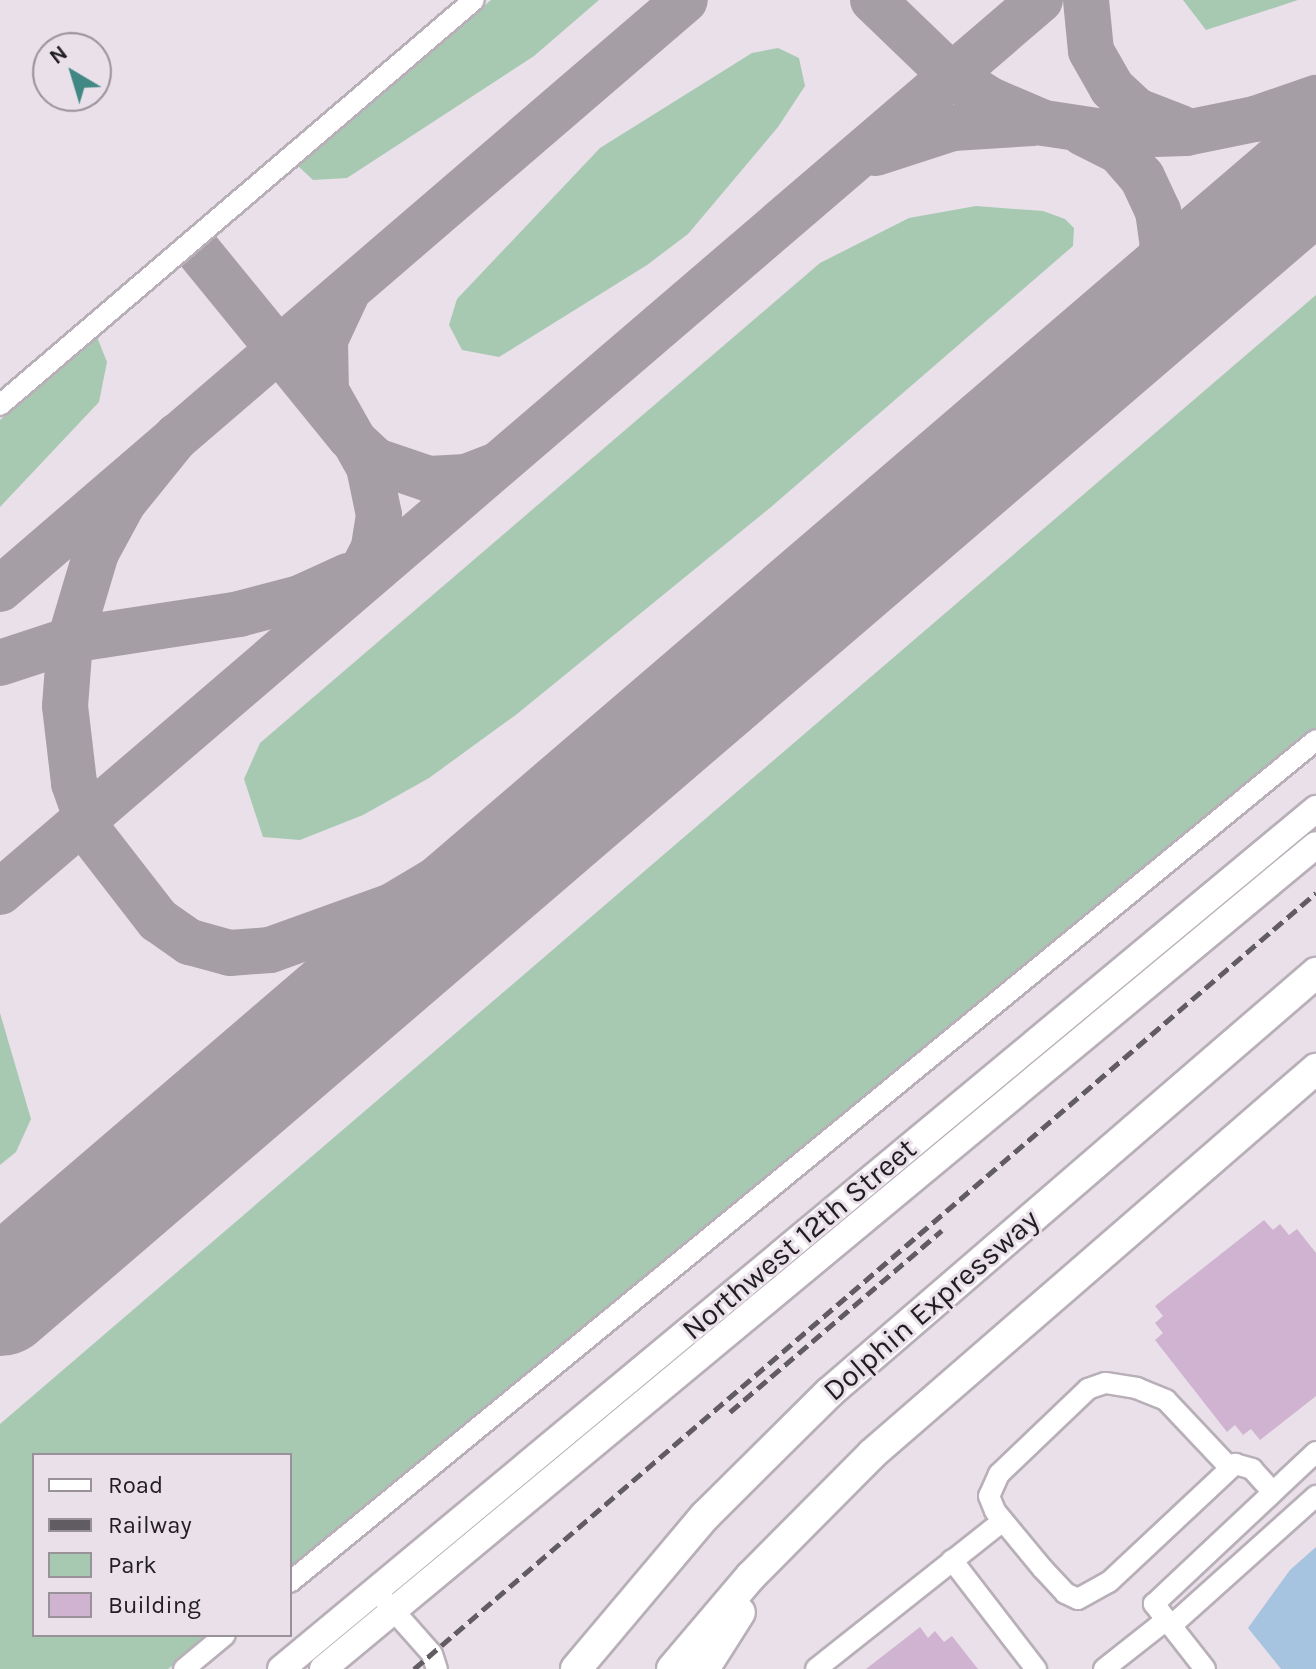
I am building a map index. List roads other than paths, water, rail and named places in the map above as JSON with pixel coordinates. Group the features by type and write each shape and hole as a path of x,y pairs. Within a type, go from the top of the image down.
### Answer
{"highway":[{"name":"Dolphin Expressway","path":"576,1669 705,1516 830,1392 1316,973"},
{"path":"672,1669 786,1540 913,1416 1316,1069"},
{"path":"704,1669 786,1540"}],"main road":[{"name":"Northwest 12th Street","path":"281,1669 1316,809"},
{"name":"Northwest 12th Street","path":"323,1669 1316,845"}],"street":[{"path":"0,405 474,0"},
{"path":"292,1580 1316,740"},
{"path":"1230,1468 1166,1400 1137,1388 1105,1383 1088,1389 993,1481 989,1496 1003,1521 1065,1593 1086,1597 1109,1582 1230,1468 1246,1464 1273,1492"},
{"path":"1164,1616 1273,1492 1316,1452"},
{"path":"1104,1669 1164,1616 1316,1496"},
{"path":"816,1669 1003,1521"},
{"path":"952,1560 1036,1669"},
{"path":"375,1590 432,1654 437,1669"},
{"path":"1164,1616 1205,1669"},
{"path":"184,1669 223,1637"}],"water":[{"path":"1316,1547 1316,1669 1281,1669 1248,1628 1290,1570"}],"railway":[{"path":"414,1669 1316,893"},
{"path":"730,1412 942,1230"}]}
